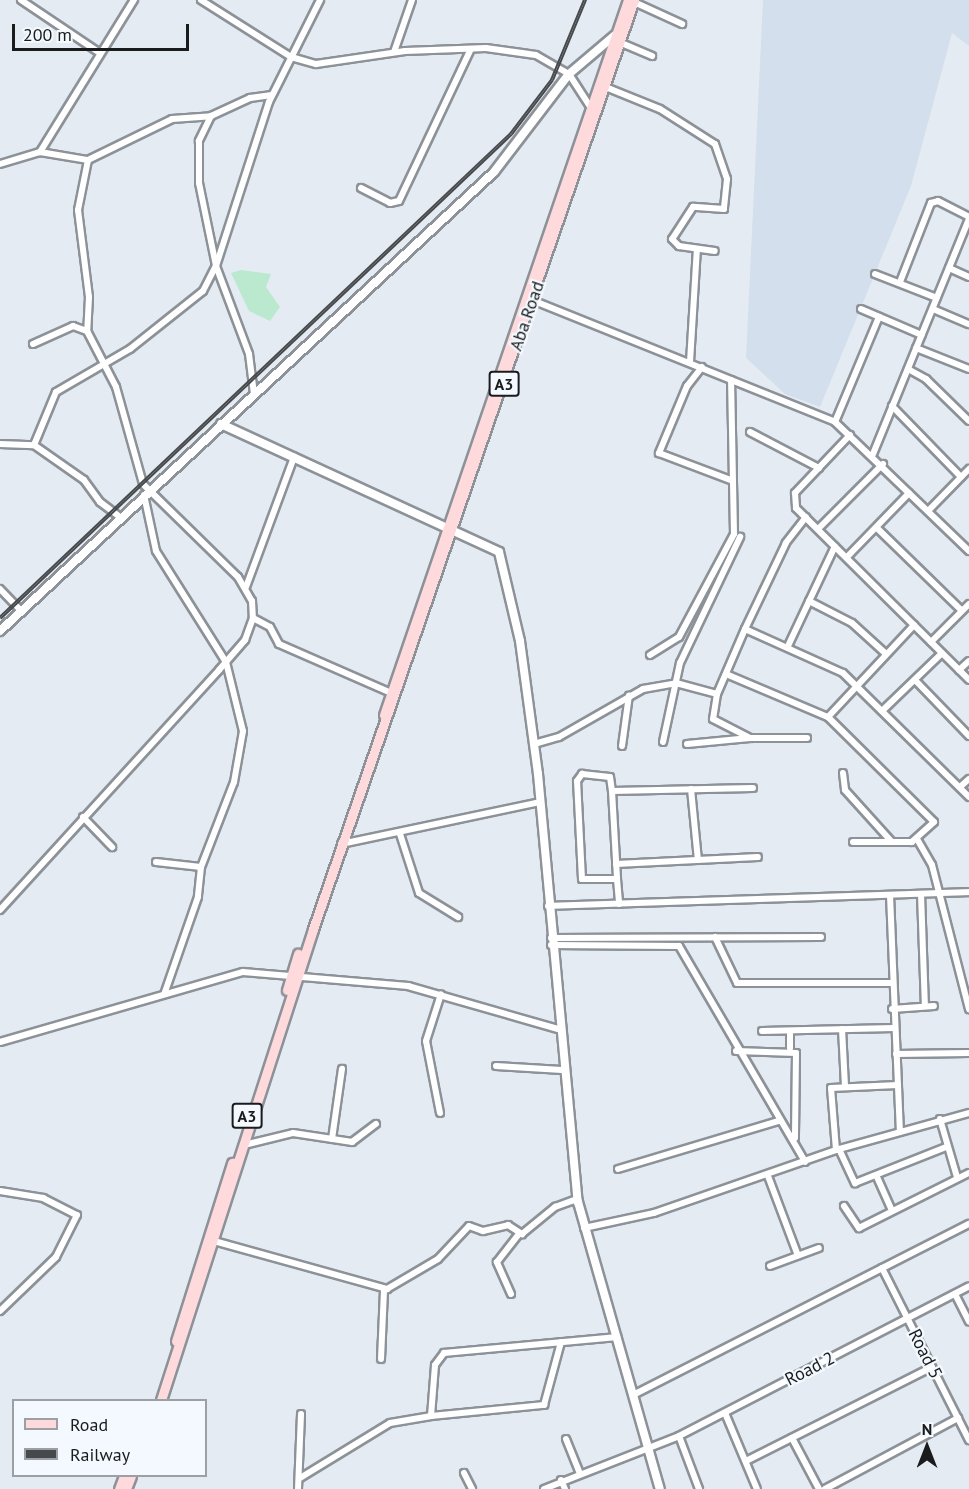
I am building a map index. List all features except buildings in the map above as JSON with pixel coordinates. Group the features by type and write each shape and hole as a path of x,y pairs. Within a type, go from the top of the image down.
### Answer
{"main road":[{"name":"Aba Road","path":"530,299 589,105 632,1"},
{"name":"Aba Road","path":"368,767 452,530 617,39"},
{"name":"Aba Road","path":"368,767 391,693 452,530"},
{"name":"A3","path":"157,1399 295,973 368,767"},
{"name":"A3","path":"162,1399 214,1242 295,973"}],"street":[{"path":"21,0 100,53"},
{"path":"40,152 135,0"},
{"path":"201,0 291,57 332,65 394,52 471,49 536,55 569,74 589,105"},
{"path":"34,445 56,392 105,364 186,306 203,291 216,266 272,95 320,0"},
{"path":"394,52 412,0"},
{"path":"632,1 682,24"},
{"path":"0,632 146,493 494,171 569,74 617,39 652,56"},
{"path":"361,188 390,204 402,198 471,49"},
{"path":"603,86 660,109 715,144 727,179 724,209 693,207 672,234 674,243 715,251"},
{"path":"0,164 40,152 88,160 172,119 211,116 250,98 272,95"},
{"path":"211,116 199,141 198,169 216,266 249,354 255,394"},
{"path":"88,160 78,210 87,331 105,364 127,417 138,474 146,493 156,551 226,662 243,731 240,756 201,867 198,897 165,992"},
{"path":"873,454 969,218 938,201 931,203 900,282"},
{"path":"690,362 697,249"},
{"path":"949,268 969,277"},
{"path":"875,274 937,298"},
{"path":"530,299 835,422 873,454 909,493 969,551"},
{"path":"861,309 922,335"},
{"path":"933,309 969,324"},
{"path":"835,422 879,317"},
{"path":"33,344 73,326 87,331"},
{"path":"916,348 969,369"},
{"path":"702,368 687,386 659,453 733,481"},
{"path":"908,369 926,379 969,422"},
{"path":"650,655 679,637 734,534 731,380"},
{"path":"891,406 961,477"},
{"path":"221,424 494,547 500,556 534,743 558,1029 577,1199 635,1394 660,1489"},
{"path":"750,432 819,468"},
{"path":"850,435 794,496 806,517 969,680"},
{"path":"0,444 34,445 84,480 122,518"},
{"path":"0,910 245,640 253,618 246,587 294,458"},
{"path":"818,529 883,464"},
{"path":"928,511 969,469"},
{"path":"146,493 246,587"},
{"path":"847,557 878,529 909,493"},
{"path":"750,738 715,722 717,694 786,543 806,517"},
{"path":"878,529 962,611"},
{"path":"663,742 684,654 740,537"},
{"path":"963,545 969,539"},
{"path":"788,646 835,546"},
{"path":"0,590 21,612"},
{"path":"809,601 852,622 885,653"},
{"path":"931,642 969,604"},
{"path":"253,618 270,627 283,646 391,693"},
{"path":"828,717 855,683 914,625"},
{"path":"745,629 788,646 855,683 969,797"},
{"path":"882,711 942,653"},
{"path":"959,670 969,661"},
{"path":"726,674 828,717 934,822 917,839 892,842 853,842"},
{"path":"915,680 969,736"},
{"path":"534,743 559,737 629,695 676,683 717,694"},
{"path":"621,746 629,695"},
{"path":"687,744 750,738 807,738"},
{"path":"617,879 582,879 577,778 606,773 612,790 619,904"},
{"path":"843,773 845,790 892,842"},
{"path":"960,788 969,779"},
{"path":"612,790 753,788"},
{"path":"691,789 698,860"},
{"path":"340,845 400,834 540,802"},
{"path":"84,817 112,847"},
{"path":"400,834 419,893 458,917"},
{"path":"917,839 929,857 941,893 969,1009"},
{"path":"616,864 758,857"},
{"path":"156,862 201,867"},
{"path":"548,906 969,892"},
{"path":"921,894 925,1006"},
{"path":"890,895 892,1008 900,1132"},
{"path":"550,942 715,937 820,937"},
{"path":"715,937 737,983 891,983"},
{"path":"550,942 679,946 736,1051 778,1121 795,1139 805,1162"},
{"path":"0,1042 233,972 295,973 441,994 558,1029"},
{"path":"440,1113 426,1041 441,994"},
{"path":"892,1008 934,1006"},
{"path":"762,1031 894,1028"},
{"path":"842,1029 845,1086"},
{"path":"790,1031 790,1048 797,1057 795,1139"},
{"path":"736,1051 790,1048"},
{"path":"896,1054 969,1053"},
{"path":"496,1066 562,1070"},
{"path":"332,1139 342,1069"},
{"path":"898,1085 833,1087 829,1094 837,1150 850,1180 877,1177 946,1147"},
{"path":"584,1228 654,1213 768,1176 837,1150 940,1119 969,1113"},
{"path":"940,1119 946,1147 957,1177"},
{"path":"618,1169 778,1121"},
{"path":"244,1145 290,1133 358,1140 376,1124"},
{"path":"844,1206 859,1228 969,1173"},
{"path":"768,1176 798,1256"},
{"path":"877,1177 892,1210"},
{"path":"0,1191 43,1198 77,1215 56,1257 0,1311"},
{"path":"511,1294 497,1262 519,1234 555,1208 577,1199"},
{"path":"635,1394 969,1224"},
{"path":"214,1242 384,1289 438,1259 470,1227 483,1231 508,1225 519,1234"},
{"path":"770,1266 819,1248"},
{"name":"Road 5","path":"882,1268 969,1440"},
{"name":"Road 2","path":"544,1489 561,1480 679,1436 969,1286"},
{"path":"381,1359 384,1289"},
{"path":"955,1294 969,1322"},
{"path":"431,1416 435,1365 444,1353 617,1337"},
{"path":"300,1478 390,1423 431,1416 544,1405 561,1342"},
{"path":"746,1461 932,1366"},
{"path":"725,1413 757,1489"},
{"path":"298,1489 301,1414"},
{"path":"825,1489 958,1418"},
{"path":"679,1436 699,1489"},
{"path":"792,1438 819,1489"},
{"path":"566,1439 580,1473"},
{"path":"464,1473 472,1489"},
{"path":"561,1480 565,1489"}],"shaded area":[{"path":"763,0 969,0 969,46 952,33 911,186 820,407 785,394 746,358"}],"green space":[{"path":"241,270 271,274 266,287 280,307 270,321 249,311 231,273"}],"railway":[{"path":"0,618 511,134 552,80 585,0"}]}
